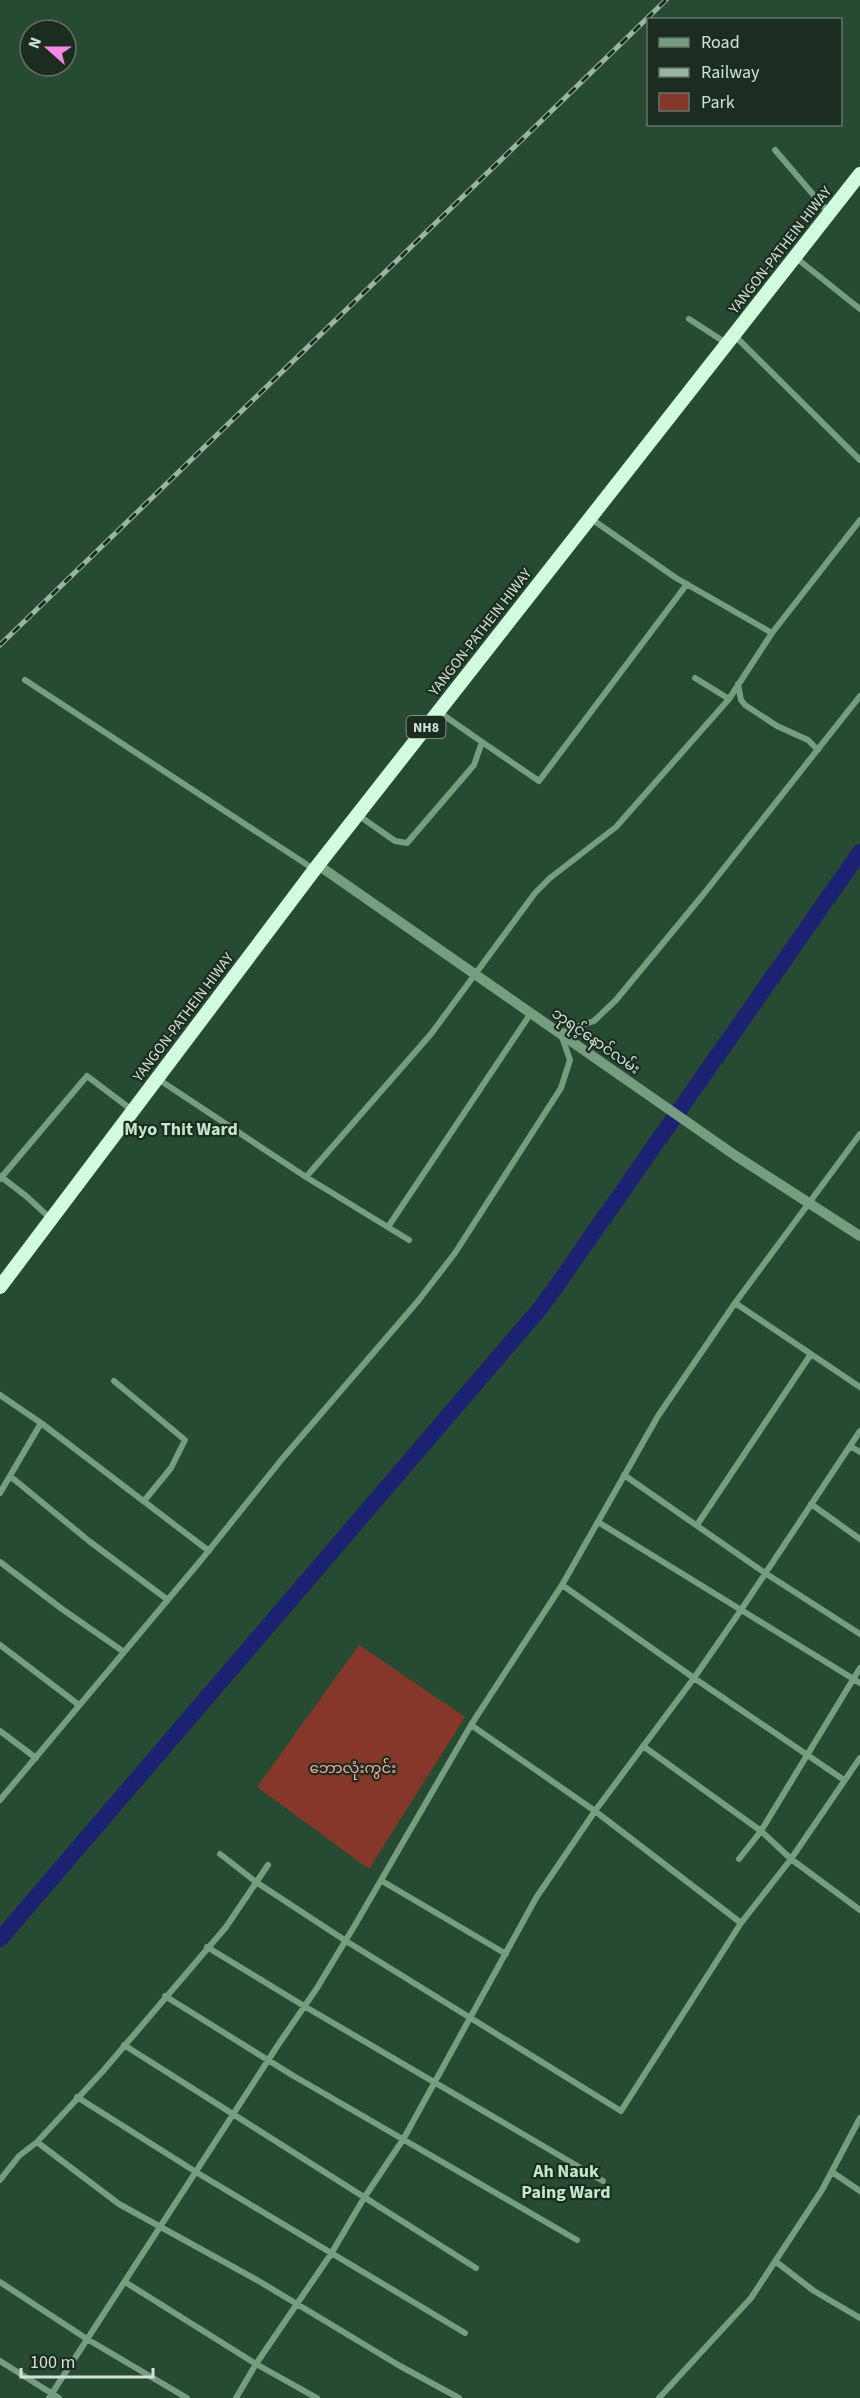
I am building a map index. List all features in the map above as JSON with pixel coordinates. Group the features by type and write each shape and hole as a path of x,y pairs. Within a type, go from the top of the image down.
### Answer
{"highway":[{"name":"YANGON-PATHEIN HIWAY","path":"0,1287 316,868 860,174"}],"street":[{"path":"775,150 829,213"},
{"path":"795,257 860,309"},
{"path":"689,319 730,340 860,460"},
{"path":"590,518 687,584 772,633"},
{"path":"306,1177 431,1034 535,893 550,878 615,827 729,699 772,633 860,520"},
{"path":"439,712 539,781 687,584"},
{"path":"695,678 729,699"},
{"path":"25,680 316,868"},
{"path":"738,683 741,700 745,705 777,726 808,740 818,750"},
{"path":"0,1800 455,1253 561,1088 570,1060 562,1036 594,1021 616,1000 860,696"},
{"path":"358,814 395,841 407,843 474,765 482,742"},
{"name":"ဘုရင့်နောင်လမ်း","path":"316,868 475,974 736,1156 860,1236"},
{"path":"388,1227 531,1013"},
{"path":"51,1218 0,1177 87,1076 133,1111"},
{"path":"158,1079 306,1177 409,1240"},
{"path":"51,2396 346,1941 471,1725 562,1585 658,1416 735,1302 860,1134"},
{"path":"735,1302 860,1387"},
{"path":"697,1525 812,1354"},
{"path":"114,1381 185,1440 171,1468 144,1501"},
{"path":"0,1395 41,1423 208,1551"},
{"path":"0,1493 41,1423"},
{"path":"236,2398 404,2138 536,1898 595,1811 694,1678 860,1431"},
{"path":"850,1446 860,1452"},
{"path":"624,1475 765,1573 860,1634"},
{"path":"10,1476 89,1541 168,1600"},
{"path":"811,1504 860,1539"},
{"path":"598,1522 857,1681"},
{"path":"0,1562 62,1610 124,1652"},
{"path":"562,1585 844,1780"},
{"path":"0,1645 79,1706"},
{"path":"740,1859 761,1831 857,1681 860,1668"},
{"path":"471,1725 595,1811 741,1923"},
{"path":"0,1731 36,1758"},
{"path":"643,1746 761,1831 791,1859 860,1910"},
{"path":"220,1854 256,1882 346,1941 621,2111 741,1923 791,1859 860,1758"},
{"path":"0,2180 124,2045 226,1927 268,1865"},
{"path":"382,1881 506,1954"},
{"path":"207,1947 603,2181"},
{"path":"165,1996 268,2060 577,2240"},
{"path":"124,2045 476,2268"},
{"path":"77,2097 196,2172 465,2333"},
{"path":"659,2398 751,2298 832,2172 860,2118"},
{"path":"37,2142 119,2204 459,2398"},
{"path":"832,2172 860,2191"},
{"path":"775,2261 814,2291 860,2318"},
{"path":"0,2282 87,2339 187,2398"},
{"path":"125,2282 256,2364 317,2398"},
{"path":"0,2361 51,2396 59,2398"}],"green space":[{"name":"ဘောလုံးကွင်း","path":"359,1645 465,1717 369,1869 257,1787"}],"waterway":[{"path":"0,1939 543,1305 860,852"}],"railway":[{"path":"647,18 666,0"},
{"path":"0,645 647,18"}],"district":[{"name":"Myo Thit Ward","path":"181,1129"},
{"name":"Ah Nauk Paing Ward","path":"566,2181"}]}
